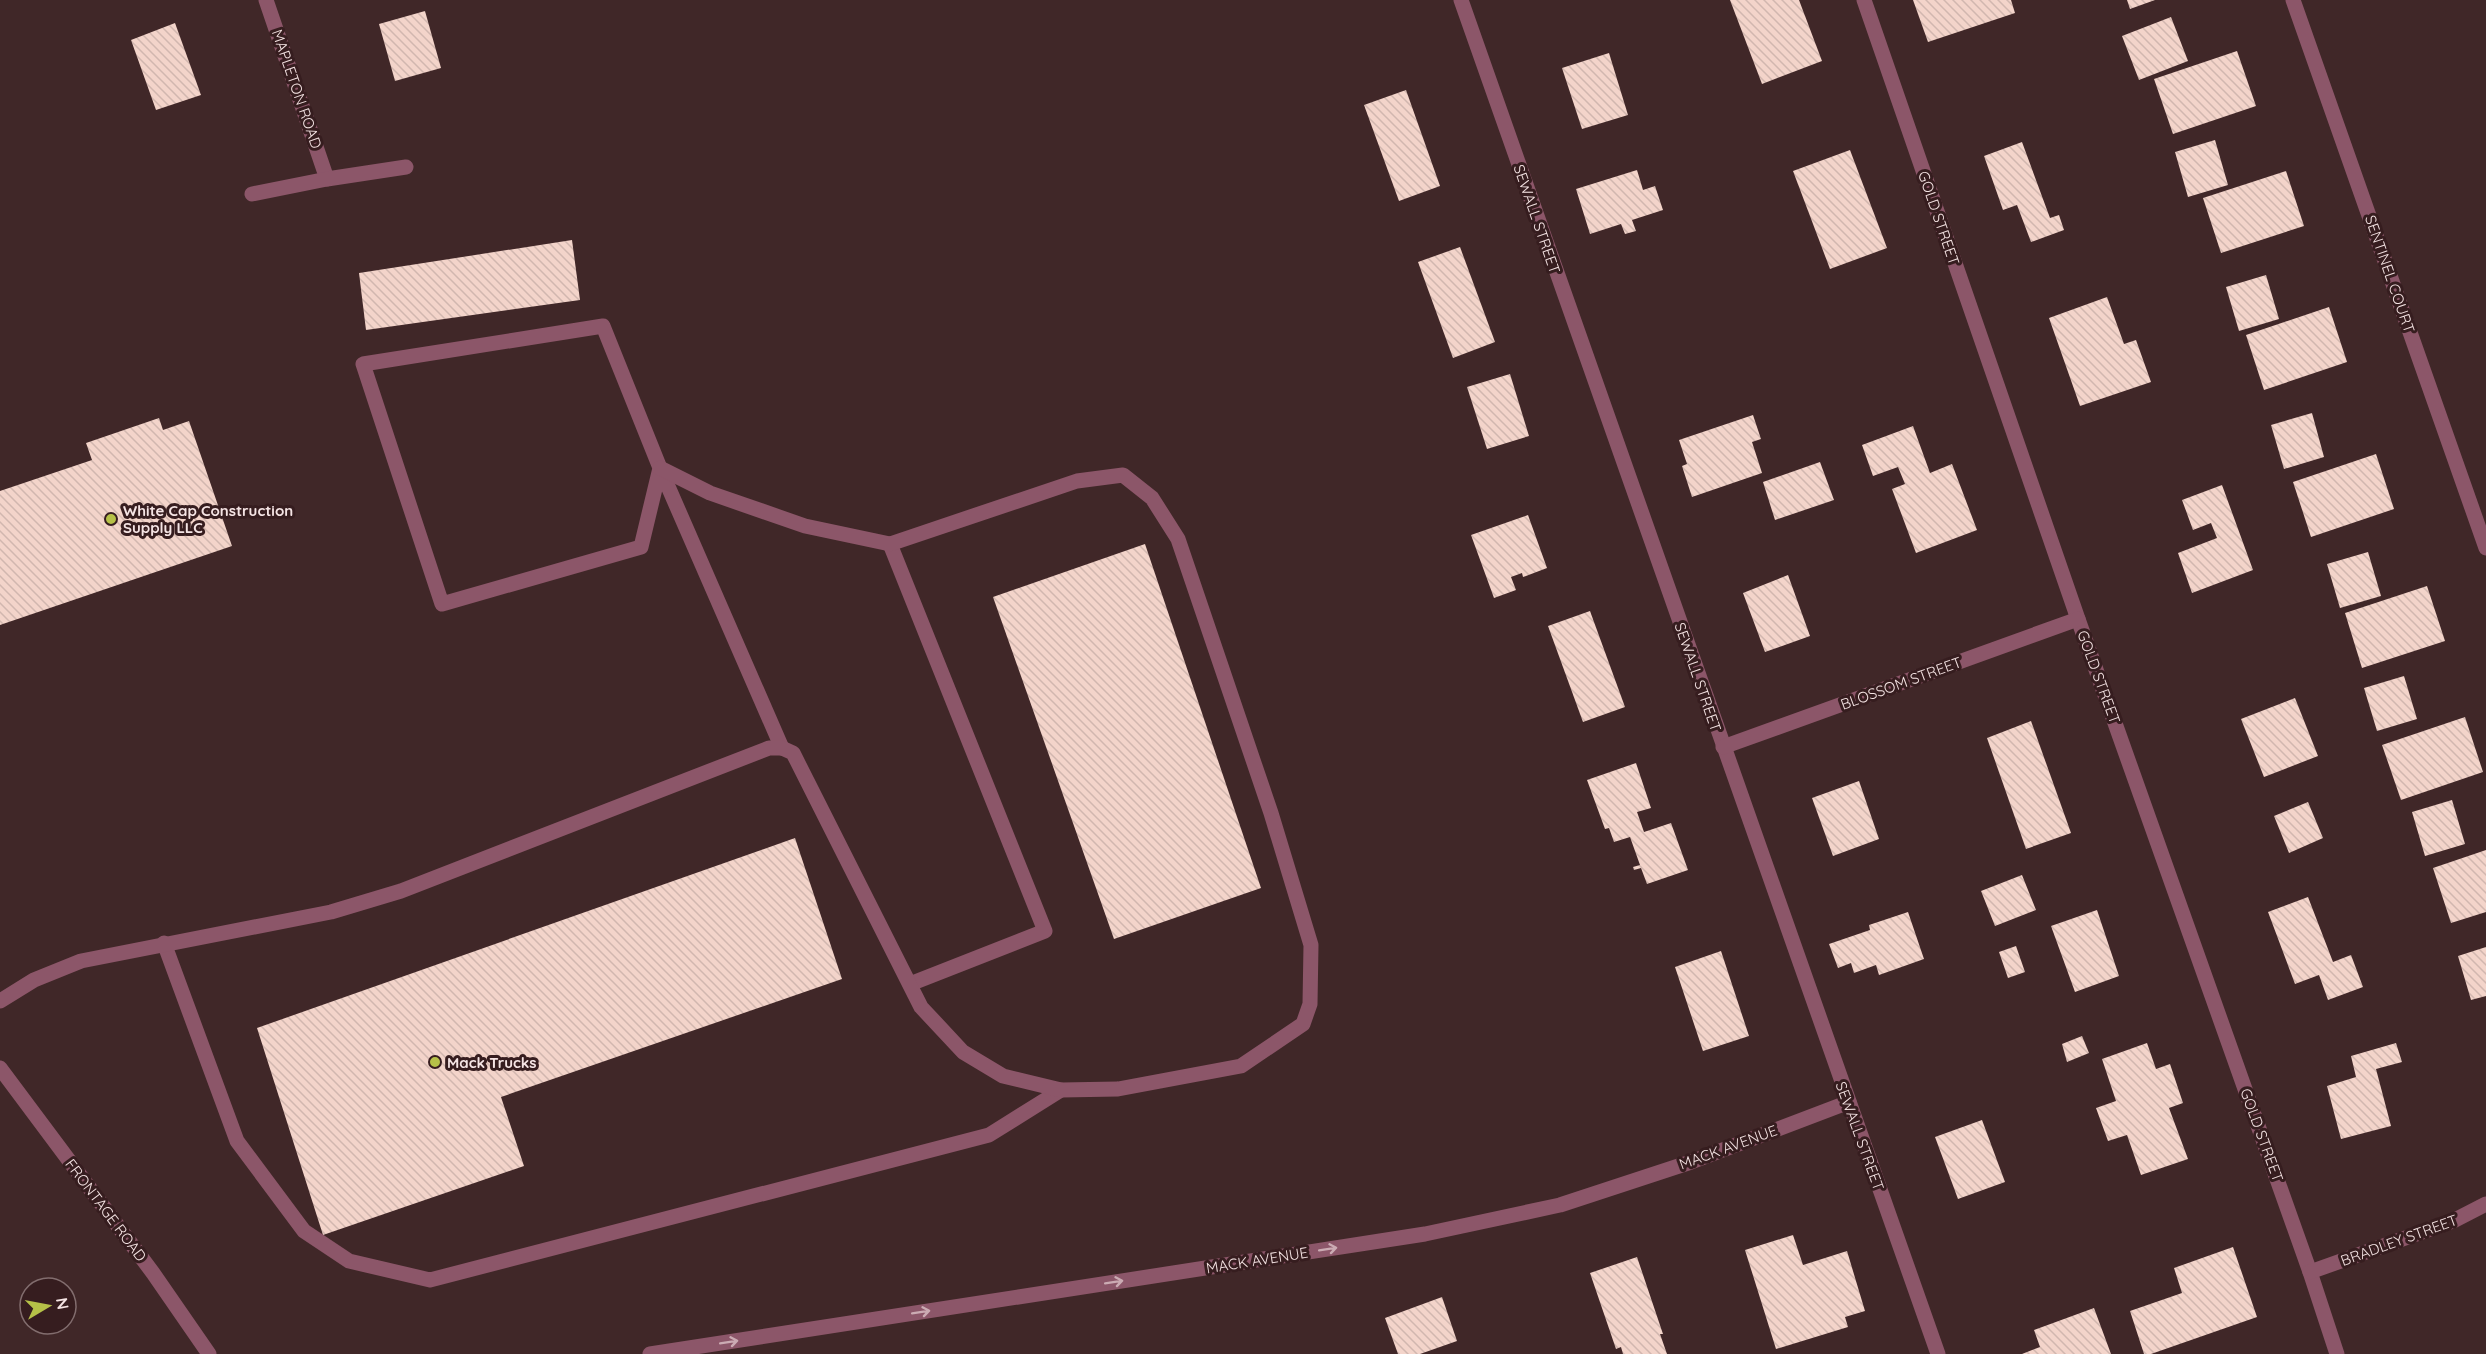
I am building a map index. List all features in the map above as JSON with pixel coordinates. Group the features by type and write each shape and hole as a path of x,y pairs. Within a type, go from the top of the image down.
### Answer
{"street":[{"name":"MAPLETON ROAD","path":"266,0 327,179"},
{"name":"SEWALL STREET","path":"1461,0 1938,1354"},
{"name":"GOLD STREET","path":"1863,0 2337,1354"},
{"name":"SENTINEL COURT","path":"2293,0 2486,548"},
{"path":"252,194 327,179 406,167"},
{"path":"660,468 641,547 442,604 363,364 603,326 660,468 782,748"},
{"path":"0,1001 34,980 81,961 331,912 400,891 769,748 782,748 793,753 921,1007 963,1052 1003,1076 1061,1090 1118,1089 1241,1066 1303,1024 1310,1004 1311,945 1271,813 1178,539 1152,498 1123,475 1077,481 890,544 805,526 710,494 660,468"},
{"path":"890,544 1045,930 910,984"},
{"name":"BLOSSOM STREET","path":"1723,747 2078,619"},
{"path":"164,943 237,1141 304,1231 349,1261 430,1280 989,1135 1061,1090"},
{"name":"FRONTAGE ROAD","path":"0,1068 153,1273 209,1354"},
{"name":"MACK AVENUE","path":"650,1354 1402,1238 1470,1224 1560,1205 1690,1162 1849,1102"},
{"name":"BRADLEY STREET","path":"2310,1272 2453,1221 2486,1204"}],"building":[{"path":"1730,0 1799,0 1822,61 1762,84"},
{"path":"1913,0 2011,0 2015,13 1928,42"},
{"path":"2127,0 2155,0 2130,9"},
{"path":"425,11 441,68 395,81 379,24"},
{"path":"2171,17 2188,61 2139,80 2122,36"},
{"path":"175,23 201,95 156,110 131,40"},
{"path":"2237,51 2256,106 2173,134 2154,79"},
{"path":"1609,53 1628,115 1582,129 1562,68"},
{"path":"1406,90 1440,186 1399,201 1364,105"},
{"path":"2215,140 2228,185 2188,197 2175,152"},
{"path":"2022,142 2050,218 2059,215 2064,230 2031,242 2017,205 2003,210 1984,156"},
{"path":"1850,150 1887,248 1830,269 1793,171"},
{"path":"1637,170 1643,190 1655,186 1663,210 1632,220 1636,231 1625,234 1621,224 1590,234 1576,189"},
{"path":"2286,171 2304,226 2221,253 2203,198"},
{"path":"572,240 580,300 366,330 359,273"},
{"path":"1460,247 1495,342 1453,358 1418,262"},
{"path":"2266,275 2279,319 2239,331 2226,287"},
{"path":"2107,297 2124,344 2136,340 2151,382 2080,406 2049,318"},
{"path":"2329,307 2347,362 2264,390 2246,335"},
{"path":"1510,374 1529,436 1487,449 1467,387"},
{"path":"2312,413 2324,457 2284,469 2271,425"},
{"path":"1753,415 1761,439 1752,442 1762,473 1692,497 1682,466 1687,464 1679,440"},
{"name":"White Cap Construction Supply LLC","path":"159,418 163,430 189,421 232,546 0,625 0,491 92,460 86,443"},
{"path":"1913,426 1930,473 1952,464 1977,530 1916,553 1892,489 1905,484 1898,467 1873,476 1862,445"},
{"path":"2376,454 2394,509 2311,537 2293,482"},
{"path":"1820,462 1834,500 1775,520 1763,482"},
{"path":"2222,485 2253,570 2192,593 2178,553 2217,538 2211,523 2193,530 2182,500"},
{"path":"1528,515 1547,568 1523,577 1522,573 1511,577 1516,590 1494,598 1471,535"},
{"path":"1145,544 1261,888 1114,939 993,597"},
{"path":"2368,552 2381,596 2340,608 2327,564"},
{"path":"1788,575 1810,636 1765,652 1743,593"},
{"path":"2427,586 2445,641 2362,668 2345,613"},
{"path":"1590,611 1625,707 1583,722 1548,626"},
{"path":"2404,676 2417,719 2377,731 2364,688"},
{"path":"2295,698 2318,756 2264,777 2241,719"},
{"path":"2465,717 2483,772 2401,800 2382,745"},
{"path":"2031,721 2071,833 2026,849 1987,738"},
{"path":"1636,763 1651,808 1637,812 1644,832 1671,823 1688,870 1647,884 1641,868 1634,870 1633,867 1640,865 1630,837 1614,842 1609,828 1605,829 1587,780"},
{"path":"1859,781 1879,839 1833,856 1812,798"},
{"path":"2452,800 2465,844 2425,856 2412,812"},
{"path":"2308,802 2323,838 2289,853 2274,816"},
{"name":"Mack Trucks","path":"795,838 842,979 501,1097 524,1166 323,1235 257,1028"},
{"path":"2486,850 2486,912 2451,923 2433,868"},
{"path":"2022,875 2036,910 1995,926 1981,891"},
{"path":"2308,897 2333,962 2351,955 2363,987 2328,1000 2319,975 2295,984 2268,912"},
{"path":"2097,910 2119,976 2075,992 2051,926"},
{"path":"1908,912 1924,959 1879,975 1876,965 1854,973 1851,963 1838,968 1829,944 1870,930 1869,925"},
{"path":"2016,946 2025,972 2008,978 1999,952"},
{"path":"2486,947 2486,996 2471,1000 2458,956"},
{"path":"1721,951 1749,1036 1703,1051 1675,967"},
{"path":"2082,1036 2089,1053 2067,1062 2062,1044"},
{"path":"2147,1043 2156,1069 2170,1064 2183,1103 2169,1108 2188,1159 2141,1175 2127,1135 2108,1141 2096,1108 2116,1101 2102,1059"},
{"path":"2396,1043 2402,1062 2376,1069 2391,1126 2341,1139 2327,1086 2356,1077 2351,1056"},
{"path":"1982,1120 2005,1182 1958,1199 1935,1137"},
{"path":"1793,1235 1803,1265 1847,1251 1865,1311 1845,1317 1848,1327 1776,1349 1745,1250"},
{"path":"2233,1247 2257,1317 2151,1354 2144,1354 2130,1311 2182,1293 2174,1268"},
{"path":"1637,1257 1663,1334 1660,1334 1667,1354 1623,1354 1621,1347 1616,1349 1590,1273"},
{"path":"1442,1297 1457,1341 1420,1354 1398,1354 1385,1318"},
{"path":"2094,1308 2111,1354 2022,1354 2040,1347 2034,1330"}],"place":[{"name":"White Cap Construction Supply LLC","path":"111,519"},
{"name":"Mack Trucks","path":"435,1062"}]}
